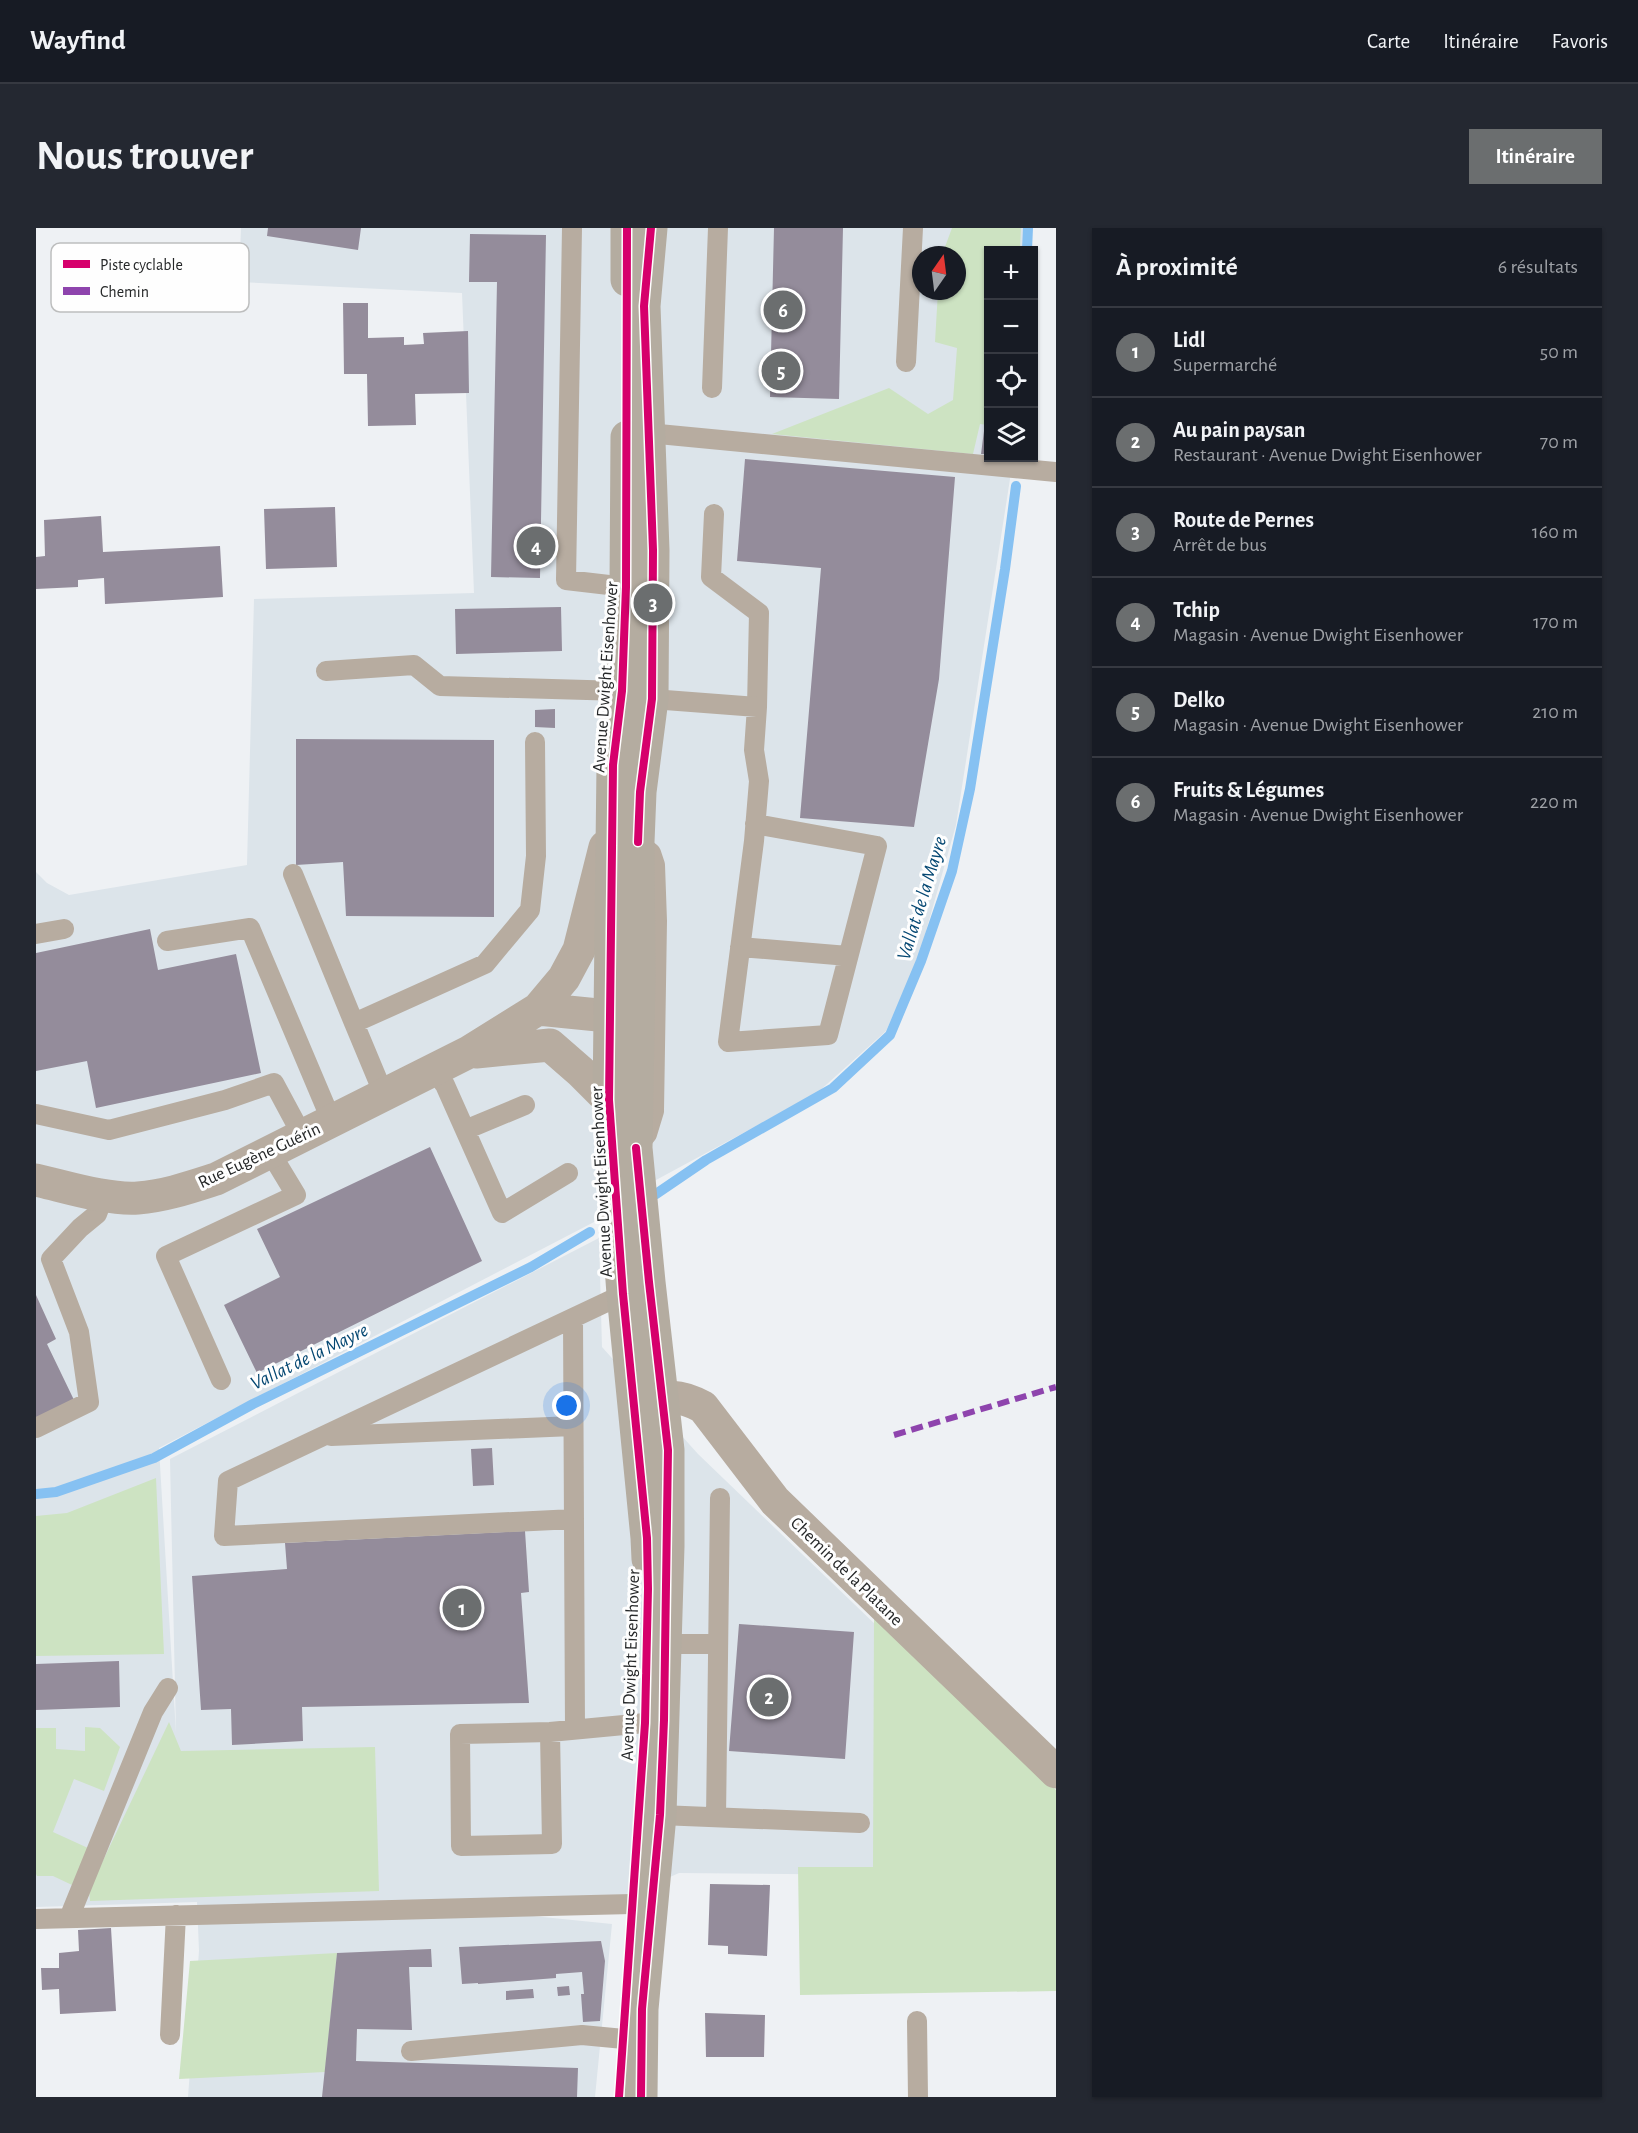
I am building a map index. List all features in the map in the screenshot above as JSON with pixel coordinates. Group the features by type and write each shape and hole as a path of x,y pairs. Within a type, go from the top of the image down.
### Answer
{"main road":[{"name":"Avenue Dwight Eisenhower","path":"619,2097 645,1724 649,1400 636,1288 609,1100 625,1018 640,792 637,695 626,587 627,228"},
{"name":"Avenue Dwight Eisenhower","path":"636,1288 636,1148 625,1018 613,813 613,765 637,695 652,550 644,306 651,228"},
{"name":"Avenue Dwight Eisenhower","path":"641,2097 642,2009 660,1815 668,1450 649,1400"}],"street":[{"name":"Rue Eugène Guérin","path":"36,1180 104,1195 137,1198 181,1190 216,1179 434,1070 538,1009 564,978 579,950 613,813"},
{"path":"538,1009 625,1018"},
{"name":"Rue Eugène Guérin","path":"468,1052 550,1046 594,1032 625,1018"},
{"path":"550,1046 609,1100"},
{"name":"Chemin de la Platane","path":"649,1400 689,1399 702,1407 775,1501 1056,1772"}],"lane":[{"path":"572,228 566,580 626,587"},
{"path":"712,388 718,228"},
{"path":"906,363 913,228"},
{"path":"648,434 1056,472"},
{"path":"714,514 711,577 759,613 754,750 759,781 728,1042 828,1035 877,846 755,824"},
{"path":"326,671 414,665 440,686 637,695 757,708"},
{"path":"354,1023 485,964 530,910 536,856 535,742"},
{"path":"636,1148 647,1134 654,1111 657,921 656,865 651,853 638,842"},
{"path":"293,874 384,1095"},
{"path":"167,941 250,928 332,1122"},
{"path":"36,934 64,929"},
{"path":"740,947 848,956"},
{"path":"434,1070 445,1085 502,1213 568,1173"},
{"path":"36,1114 109,1130 225,1100 274,1083 303,1137"},
{"path":"465,1130 525,1105"},
{"path":"221,1380 166,1256 296,1195 270,1152"},
{"path":"36,1428 89,1402 79,1332 44,1256 97,1214 104,1195"},
{"path":"574,1519 224,1536 228,1481 636,1288"},
{"path":"573,1319 575,1730"},
{"path":"323,1437 573,1426"},
{"path":"716,1818 720,1498"},
{"path":"665,1644 718,1644"},
{"path":"69,1918 153,1712 168,1688"},
{"path":"550,1732 552,1844 461,1846 460,1734 550,1732 645,1724"},
{"path":"660,1815 860,1823"},
{"path":"36,1919 632,1904"},
{"path":"171,2035 176,1915"},
{"path":"917,2022 918,2097"},
{"path":"411,2051 582,2035 624,2039"}],"shaded area":[{"path":"241,228 1024,228 1023,246 984,246 984,462 1011,462 1010,479 956,825 917,963 886,1031 817,1093 656,1180 596,1221 159,1448 176,1733 170,1459 599,1238 602,1347 698,1454 878,1627 883,1875 679,1873 614,1902 395,1902 612,1924 595,2097 188,2097 199,1951 197,1902 36,1907 36,872 47,883 69,895 247,865 254,599 474,593 462,293 249,282 249,243 240,243"}],"green space":[{"path":"952,228 1021,228 1020,246 984,246 984,424 980,424 973,454 772,434 889,388 928,414 953,400 957,348 935,342 937,300 966,300 966,246 945,246"},
{"path":"156,1478 164,1654 36,1656 36,1516 67,1513"},
{"path":"874,1617 1056,1790 1056,1991 800,1995 798,1867 873,1867"},
{"path":"169,1722 181,1751 375,1747 379,1891 90,1901 89,1890"},
{"path":"85,1727 100,1728 120,1747 104,1791 74,1779 53,1832 88,1848 72,1885 53,1876 37,1876 36,1874 36,1728 56,1728 56,1749 85,1751"},
{"path":"337,1953 325,2072 179,2079 190,1961"}],"building":[{"path":"268,228 361,228 358,250 267,236"},
{"path":"774,228 843,228 839,399 770,397"},
{"path":"470,234 546,235 540,578 491,577 497,282 469,282"},
{"path":"343,303 368,303 368,338 404,337 404,345 424,344 423,333 468,331 469,393 415,394 416,425 368,426 367,374 344,374"},
{"path":"984,431 984,454 981,454"},
{"path":"745,459 955,477 939,679 914,827 800,818 821,568 737,561"},
{"path":"335,507 337,567 266,569 264,509"},
{"path":"101,516 103,552 220,546 223,597 105,604 104,578 78,580 78,587 36,589 36,557 45,556 44,520"},
{"path":"561,607 562,651 456,654 455,609"},
{"path":"555,709 555,728 535,727 535,710"},
{"path":"296,739 494,740 494,917 346,916 343,862 296,865"},
{"path":"150,929 158,970 236,954 261,1073 96,1108 87,1061 36,1071 36,953"},
{"path":"430,1147 482,1261 257,1373 224,1305 280,1277 257,1229"},
{"path":"36,1295 56,1339 47,1344 74,1400 36,1418"},
{"path":"492,1448 494,1485 473,1486 471,1449"},
{"path":"525,1531 529,1592 521,1593 529,1703 302,1707 303,1741 232,1745 231,1709 201,1710 192,1576 287,1569 285,1543"},
{"path":"739,1624 854,1632 845,1759 729,1751"},
{"path":"119,1661 120,1707 36,1710 36,1664"},
{"path":"710,1884 770,1885 767,1956 728,1954 728,1946 708,1945"},
{"path":"111,1928 116,2011 60,2014 59,1989 42,1990 41,1968 59,1968 59,1953 79,1951 78,1930"},
{"path":"601,1941 605,1961 600,2021 583,2022 582,1972 556,1974 556,1978 462,1984 459,1947"},
{"path":"431,1949 432,1967 409,1967 412,2030 357,2029 356,2061 578,2068 577,2097 322,2097 337,1953"},
{"path":"569,1986 570,1995 558,1996 557,1987"},
{"path":"533,1989 534,1998 506,2000 506,1991"},
{"path":"705,2013 765,2015 764,2057 706,2057"}],"waterway":[{"name":"Vallat de la Mayre","path":"1027,246 1028,228"},
{"name":"Vallat de la Mayre","path":"656,1194 706,1160 833,1088 890,1035 921,961 952,871 970,789 1016,486"},
{"name":"Vallat de la Mayre","path":"36,1494 56,1492 154,1458 253,1404 531,1267 590,1232"}],"marked path":[{"path":"894,1435 1056,1387"}],"cycle path":[{"path":"619,2097 645,1723 648,1589 647,1538 623,1294 609,1100 613,765 622,691 626,587 627,228"},
{"path":"638,842 640,792 652,699 653,550 644,306 651,228"},
{"path":"636,1148 668,1450 664,1720 660,1815 642,2009 641,2097"}],"place":[{"name":"Fruits & Légumes","path":"783,310"},
{"name":"Delko","path":"781,371"},
{"name":"Tchip","path":"536,546"},
{"name":"Route de Pernes","path":"653,603"},
{"name":"Lidl","path":"462,1608"},
{"name":"Au pain paysan","path":"769,1697"}]}
